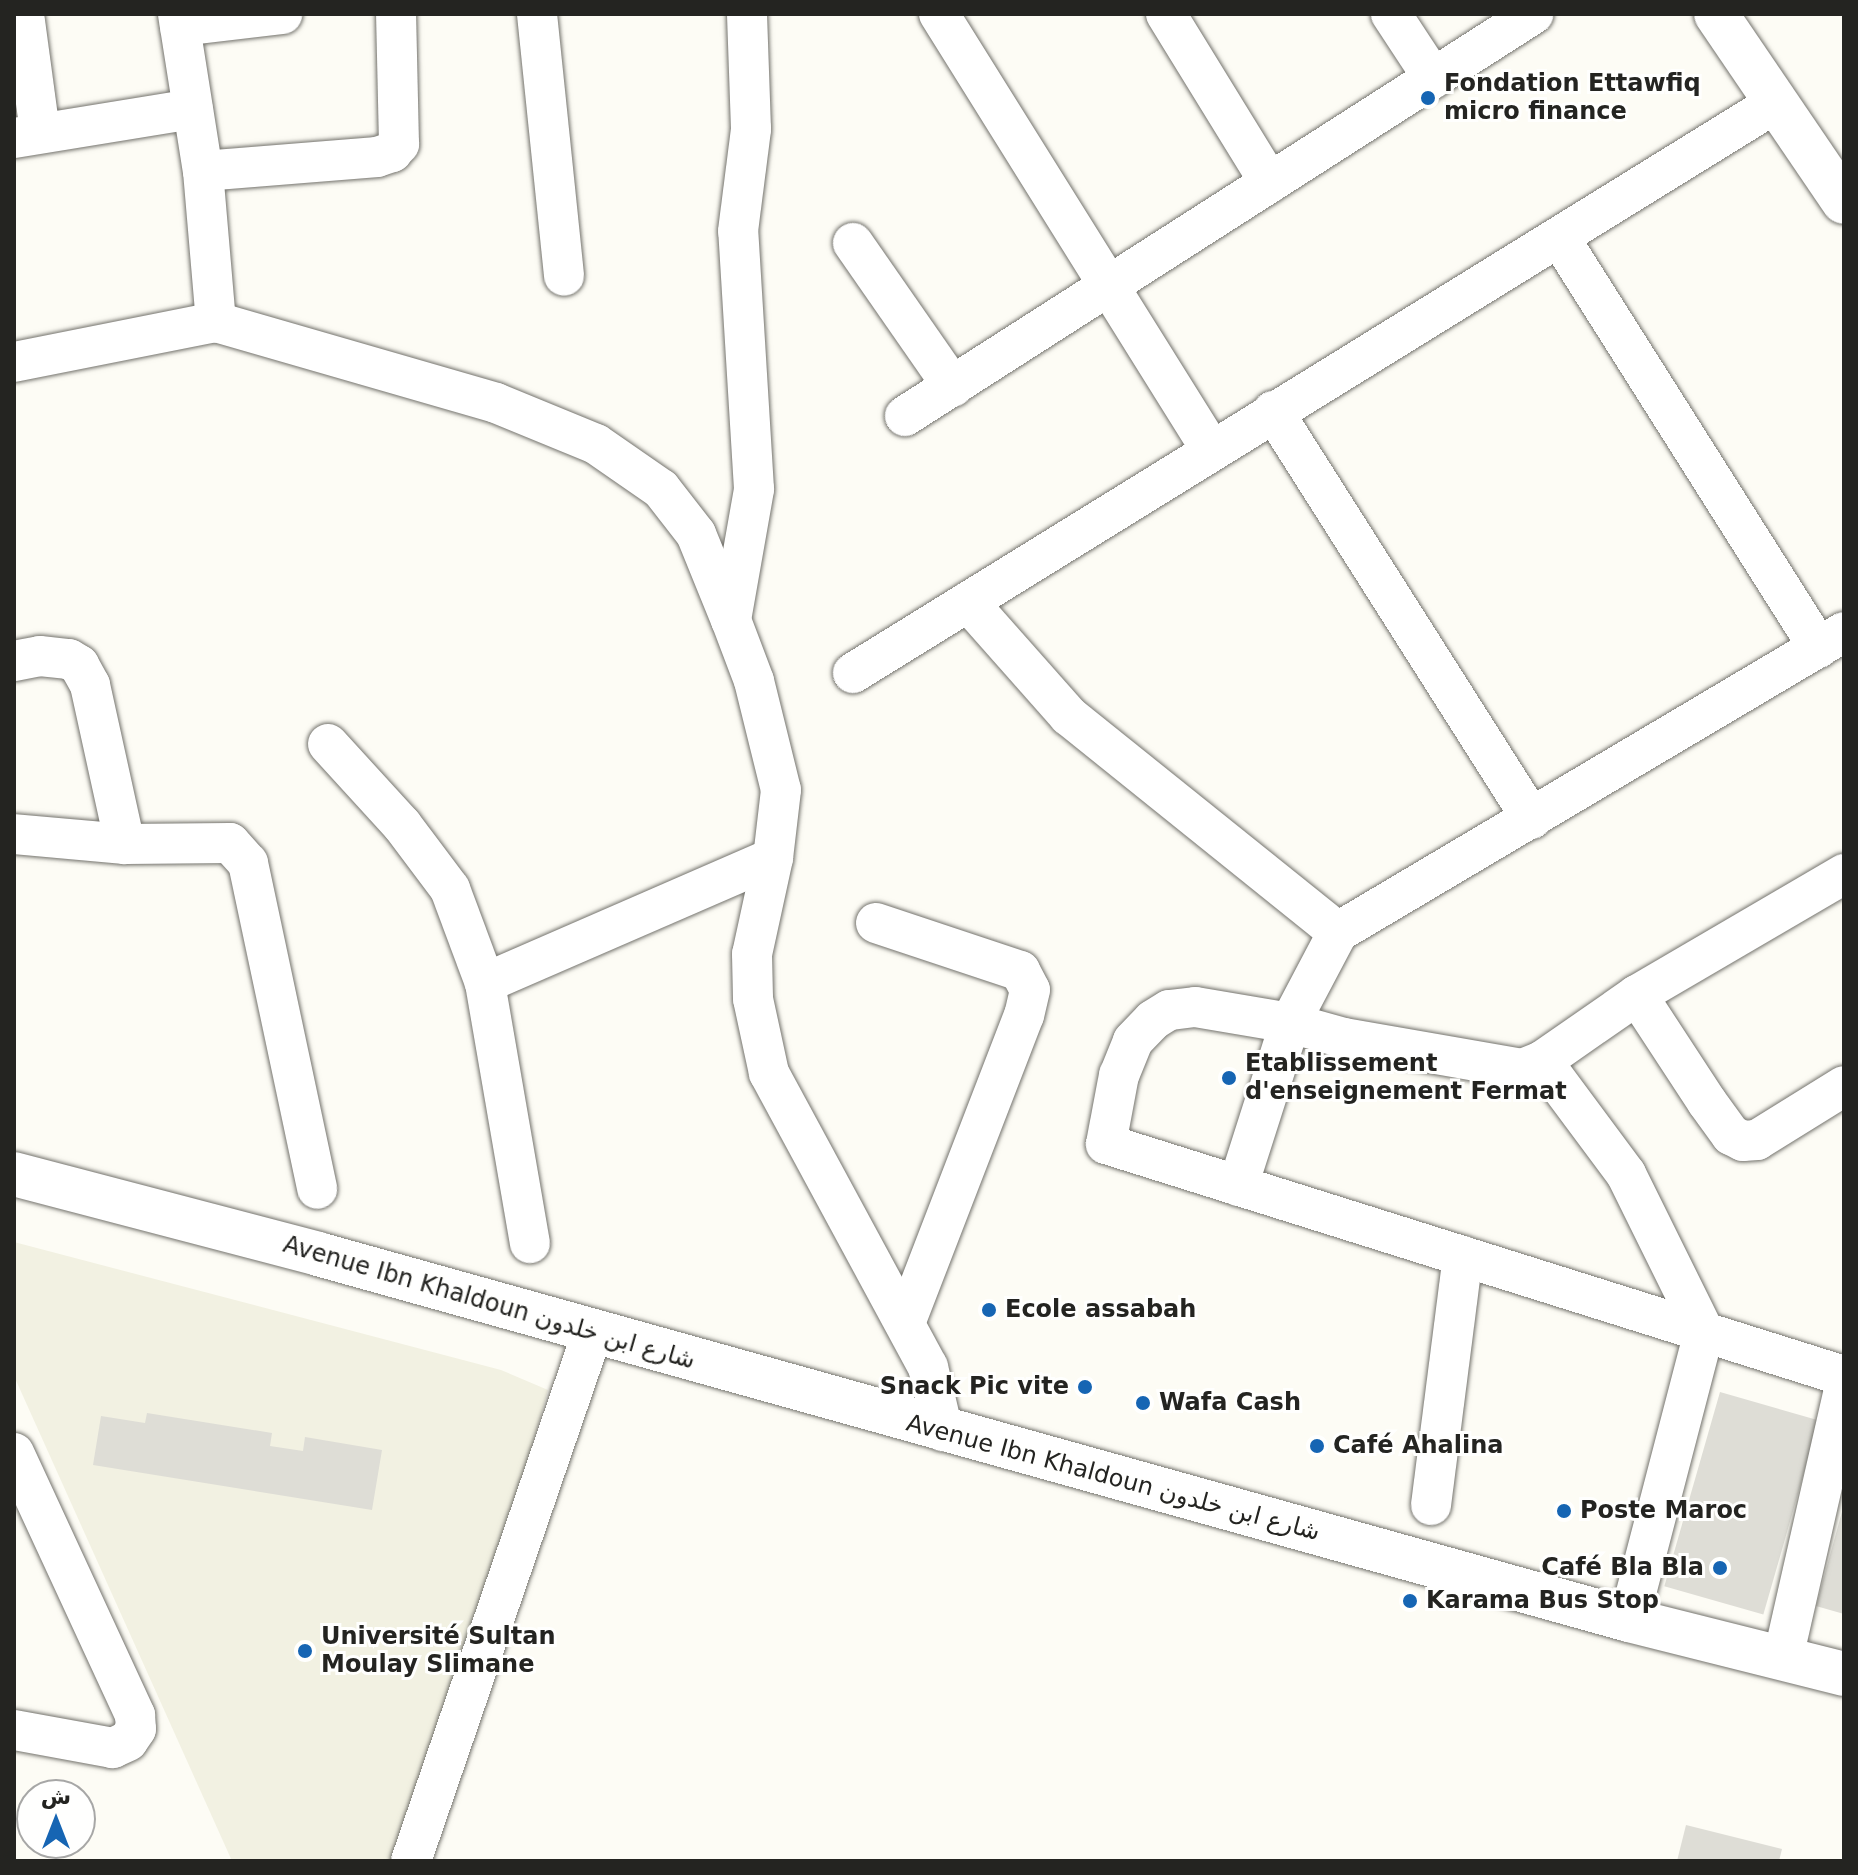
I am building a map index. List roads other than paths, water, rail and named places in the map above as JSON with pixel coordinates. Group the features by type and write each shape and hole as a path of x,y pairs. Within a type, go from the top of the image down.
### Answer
{"street":[{"path":"24,14 27,135 193,109"},
{"path":"216,322 203,171 179,20 282,14"},
{"path":"203,171 377,157 392,152 399,144 396,14"},
{"path":"537,14 564,276"},
{"path":"731,620 754,489 738,231 751,129 747,14"},
{"path":"939,14 1212,451"},
{"path":"1166,14 1270,183"},
{"path":"1391,14 1433,78"},
{"path":"905,416 1533,14"},
{"path":"1716,14 1844,202"},
{"path":"853,673 1777,102"},
{"path":"1238,1186 1290,1023 1338,932 1831,640 1559,237"},
{"path":"853,243 953,387"},
{"path":"14,362 216,322 496,403 596,444 661,489 696,534 731,620 754,681 781,790 773,858 752,954 753,999 769,1073 928,1367 943,1431"},
{"path":"1273,411 1532,819"},
{"path":"968,602 1069,716 1338,932"},
{"path":"14,661 40,656 69,659 79,665 90,685 125,844"},
{"path":"328,744 402,825 450,889 485,983 530,1243"},
{"path":"14,834 125,844 230,843 248,863 317,1189"},
{"path":"485,983 773,858"},
{"path":"1844,874 1637,995 1542,1061 1522,1069 1344,1038 1290,1023 1195,1007 1169,1010 1153,1020 1133,1041 1119,1075 1106,1144 1844,1376"},
{"path":"876,923 1020,971 1030,990 1024,1015 905,1323"},
{"path":"1637,995 1707,1102 1731,1135 1743,1141 1757,1140 1844,1086"},
{"path":"1542,1061 1626,1174 1704,1332 1629,1620"},
{"name":"Avenue Ibn Khaldoun شارع ابن خلدون","path":"14,1174 593,1331 1629,1620 1844,1674"},
{"path":"1431,1505 1463,1256"},
{"path":"411,1861 593,1331"},
{"path":"1783,1658 1844,1390"},
{"path":"14,1453 135,1715 136,1729 128,1741 113,1748 14,1730"}],"place":[{"name":"Fondation Ettawfiq micro finance","path":"1428,98"},
{"name":"Etablissement d'enseignement Fermat","path":"1229,1078"},
{"name":"Ecole assabah","path":"989,1310"},
{"name":"Snack Pic vite","path":"1085,1387"},
{"name":"Wafa Cash","path":"1143,1403"},
{"name":"Café Ahalina","path":"1317,1446"},
{"name":"Poste Maroc","path":"1564,1511"},
{"name":"Café Bla Bla","path":"1720,1568"},
{"name":"Karama Bus Stop","path":"1410,1601"},
{"name":"Université Sultan Moulay Slimane","path":"305,1651"}]}
